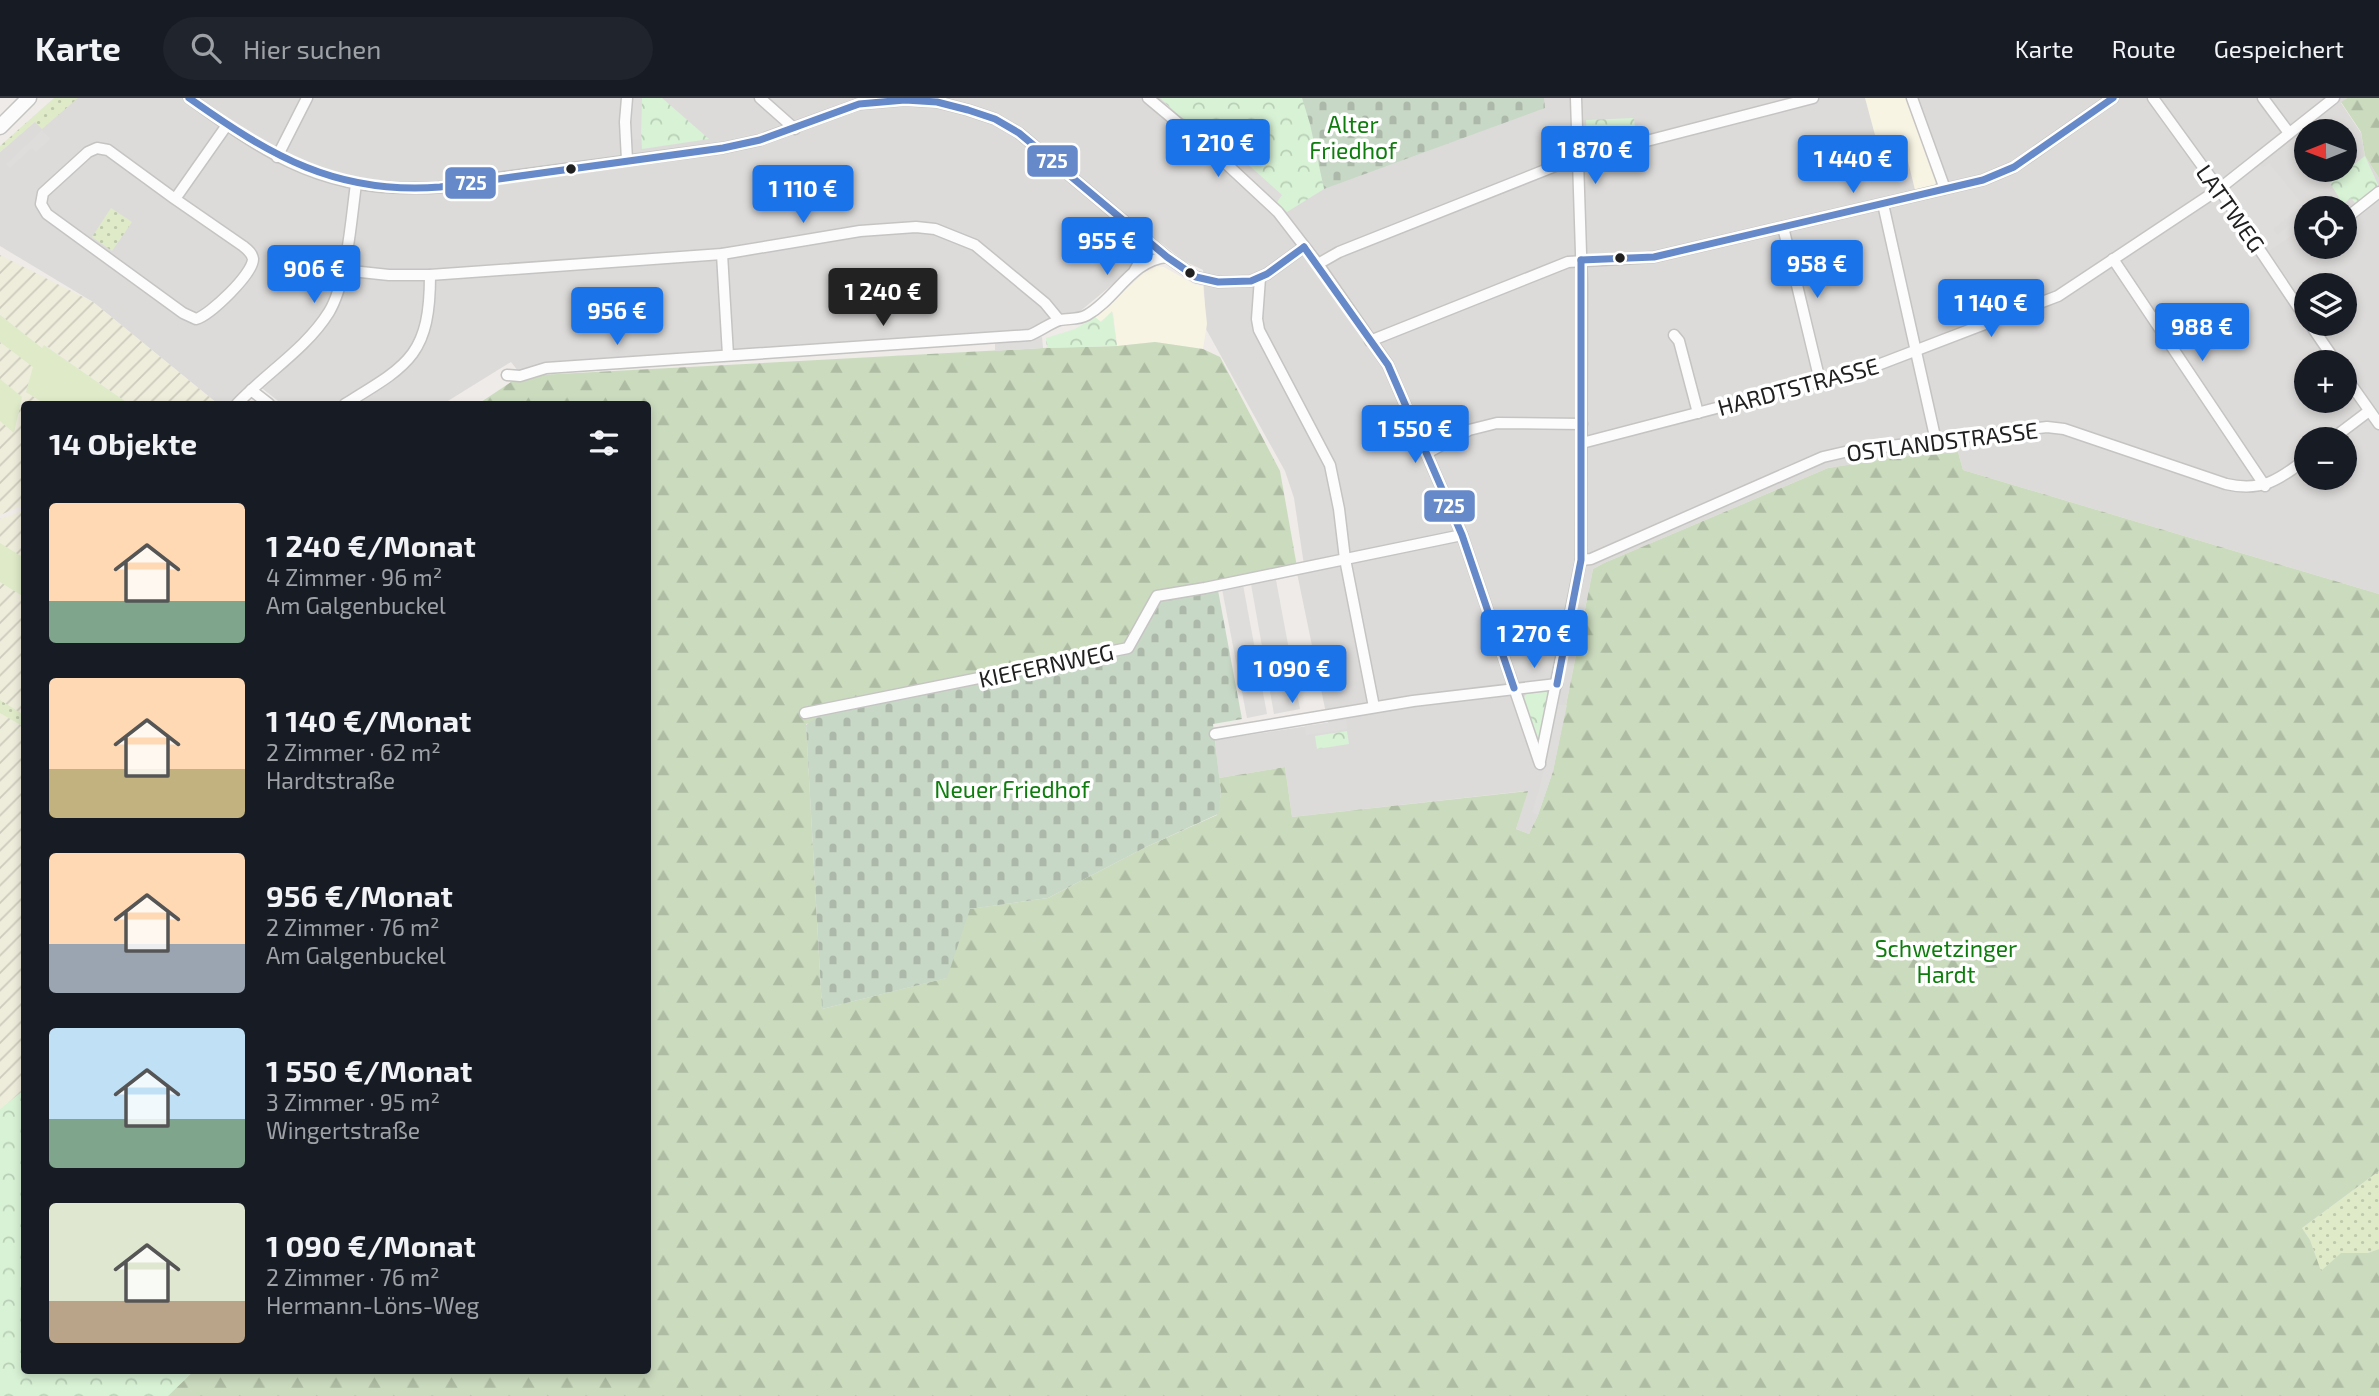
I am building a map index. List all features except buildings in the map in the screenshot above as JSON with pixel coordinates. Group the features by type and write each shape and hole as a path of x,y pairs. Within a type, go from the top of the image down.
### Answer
{"street":[{"path":"189,98 277,157 299,168 356,184 394,188 450,187 460,183 723,148 795,129 872,98"},
{"path":"277,157 307,98"},
{"path":"627,98 627,160"},
{"path":"760,98 795,129"},
{"path":"1148,98 1278,212 1318,264 1388,365 1462,535 1540,764 1581,560 1581,260 1576,98"},
{"path":"1318,264 1578,152 1631,145 1812,98"},
{"path":"1912,98 1945,189"},
{"path":"1370,341 1568,262 1654,257 1983,180 2014,167 2113,98"},
{"name":"LATTWEG","path":"2153,98 2219,189 2294,301"},
{"path":"2263,98 2289,133"},
{"name":"HARDTSTRASSE","path":"1582,443 1870,368 2058,296 2219,189 2334,98"},
{"path":"859,104 937,100 995,119 1019,133 1167,257 1188,273 1206,280 1229,283 1260,278 1304,247"},
{"path":"0,127 25,102"},
{"path":"175,199 227,125"},
{"path":"97,148 108,150 175,199 243,246 251,253 253,260 248,273 210,312 196,319 183,313 47,214 41,204 43,193 88,152 97,148"},
{"path":"240,401 312,334 329,311 338,291 356,184"},
{"path":"2357,209 2379,192"},
{"path":"1882,204 1936,441"},
{"path":"1783,227 1820,381"},
{"path":"342,270 389,275 430,275 722,254 888,228 935,229 975,245 1045,303 1059,320"},
{"path":"1134,272 1144,254 1144,237"},
{"path":"722,254 728,355"},
{"path":"507,375 520,376 554,367 1030,335 1059,320 1070,320 1092,312 1134,272 1151,261 1167,257"},
{"path":"2113,259 2264,486 2282,478 2294,468"},
{"path":"350,401 403,366 417,347 423,336 430,307 430,275"},
{"path":"1260,278 1257,319 1259,330 1330,465 1374,707"},
{"path":"1674,335 1679,341 1698,413"},
{"path":"251,390 265,401"},
{"path":"2357,392 2376,418 2357,427"},
{"path":"1427,453 1469,430 1497,422 1582,424"},
{"name":"OSTLANDSTRASSE","path":"1581,560 1591,559 1823,457 1849,451 2047,427 2064,429 2226,484 2264,486"},
{"name":"KIEFERNWEG","path":"806,713 1128,648 1157,596 1462,535"},
{"path":"1214,734 1374,707 1557,684"}],"shaded area":[{"path":"61,98 2347,98 2341,103 2352,119 2294,119 2294,182 2357,182 2357,127 2361,133 2365,156 2379,178 2379,594 1963,470 1958,452 1897,457 1828,468 1593,569 1553,771 1529,834 1516,829 1527,791 1292,817 1285,767 1219,778 1215,740 1328,723 1297,573 1305,572 1294,498 1285,471 1206,329 1203,270 1184,261 1152,236 1124,275 1078,313 1031,329 546,362 518,371 511,362 448,401 278,401 254,382 233,401 214,401 93,302 0,246 0,152"},
{"path":"633,98 642,98 641,139 632,140 631,110"},
{"path":"1865,98 1906,98 1937,180 1935,185 1915,190 1903,141 1878,146"},
{"path":"42,130 51,139 36,152 32,148 10,168 6,164"},
{"path":"1231,149 1282,195 1277,202 1225,157"},
{"path":"2269,163 2296,196 2294,212 2273,229 2277,235 2292,223 2294,234 2269,251 2229,191 2260,165 2263,168"},
{"path":"1157,266 1203,286 1207,324 1203,349 1155,342 1117,346 1113,312 1100,322 1095,317 1145,272"},
{"path":"1042,337 1043,348 995,351 995,341"},
{"path":"1276,580 1300,709 1274,714 1251,584"},
{"path":"1243,585 1267,714 1247,718 1222,589"},
{"path":"1558,705 1567,705 1553,771 1538,815 1532,812"},
{"path":"1346,720 1347,729 1306,735 1305,726"}],"green space":[{"path":"54,98 78,98 42,129 35,122 0,152 0,146"},
{"path":"642,98 662,98 709,139 642,149"},
{"path":"1160,98 1302,98 1324,189 1287,212 1277,202 1281,195 1231,150 1225,157"},
{"name":"Alter Friedhof","path":"1302,98 1544,98 1545,108 1324,189"},
{"path":"2347,98 2379,98 2379,178 2365,156 2357,119 2352,119 2341,102"},
{"path":"1634,118 1636,138 1590,141 1587,136 1586,120"},
{"path":"1630,150 1631,156 1636,155 1637,171 1588,173 1587,156 1590,151"},
{"path":"2365,156 2379,187 2357,203 2357,196 2338,196 2330,183 2357,182 2357,162"},
{"path":"111,208 132,222 112,251 92,237"},
{"path":"0,255 93,302 214,401 125,401 45,345 42,348 0,315"},
{"path":"1112,311 1117,346 1047,348 1046,338 1075,329 1095,317 1101,322"},
{"path":"0,315 42,348 44,345 125,401 40,401 26,392 33,367 0,342"},
{"path":"0,342 34,367 26,392 40,401 21,401 22,398 0,379"},
{"name":"Schwetzinger Hardt","path":"1155,342 1203,349 1220,357 1280,471 1297,567 1176,594 1129,649 806,724 822,1009 946,978 969,909 1048,898 1146,847 1217,815 1221,793 1219,778 1285,767 1292,817 1528,791 1516,829 1529,834 1553,771 1593,569 1828,468 1897,457 1958,452 1963,470 2379,594 2379,1171 2302,1228 2310,1240 2321,1271 2341,1253 2368,1253 2379,1249 2379,1396 42,1396 62,1374 651,1374 651,401 482,401 520,376"},
{"path":"0,379 22,397 14,433 0,421"},
{"path":"21,402 21,506 0,515 0,421 14,432"},
{"path":"21,511 21,1107 0,1129 0,519"},
{"path":"0,543 21,556 21,595 0,582"},
{"name":"Neuer Friedhof","path":"1217,585 1242,719 1213,724 1221,793 1218,814 1146,847 1048,898 970,909 947,978 822,1009 806,725 824,712 1129,649 1158,597"},
{"path":"1545,691 1550,695 1539,749 1523,700 1526,694"},
{"path":"0,700 21,713 21,725 0,713"},
{"path":"1347,731 1349,744 1317,749 1315,736"},
{"path":"21,1092 21,1374 191,1374 168,1396 0,1396 0,1109"},
{"path":"2379,1171 2379,1249 2368,1253 2341,1253 2321,1272 2310,1240 2302,1228"}],"transit line":[{"name":"725","path":"189,98 248,138 306,167 336,178 368,185 403,188 440,187 723,148 760,140 859,104 905,100 937,102 995,119 1019,133 1167,257 1196,277 1218,282 1251,281 1267,274 1304,247"},
{"name":"725","path":"1581,260 1654,257 1983,180 2014,167 2113,98"},
{"name":"725","path":"1304,247 1388,365 1462,535 1514,688"},
{"name":"725","path":"1557,684 1581,560 1581,260"}]}
